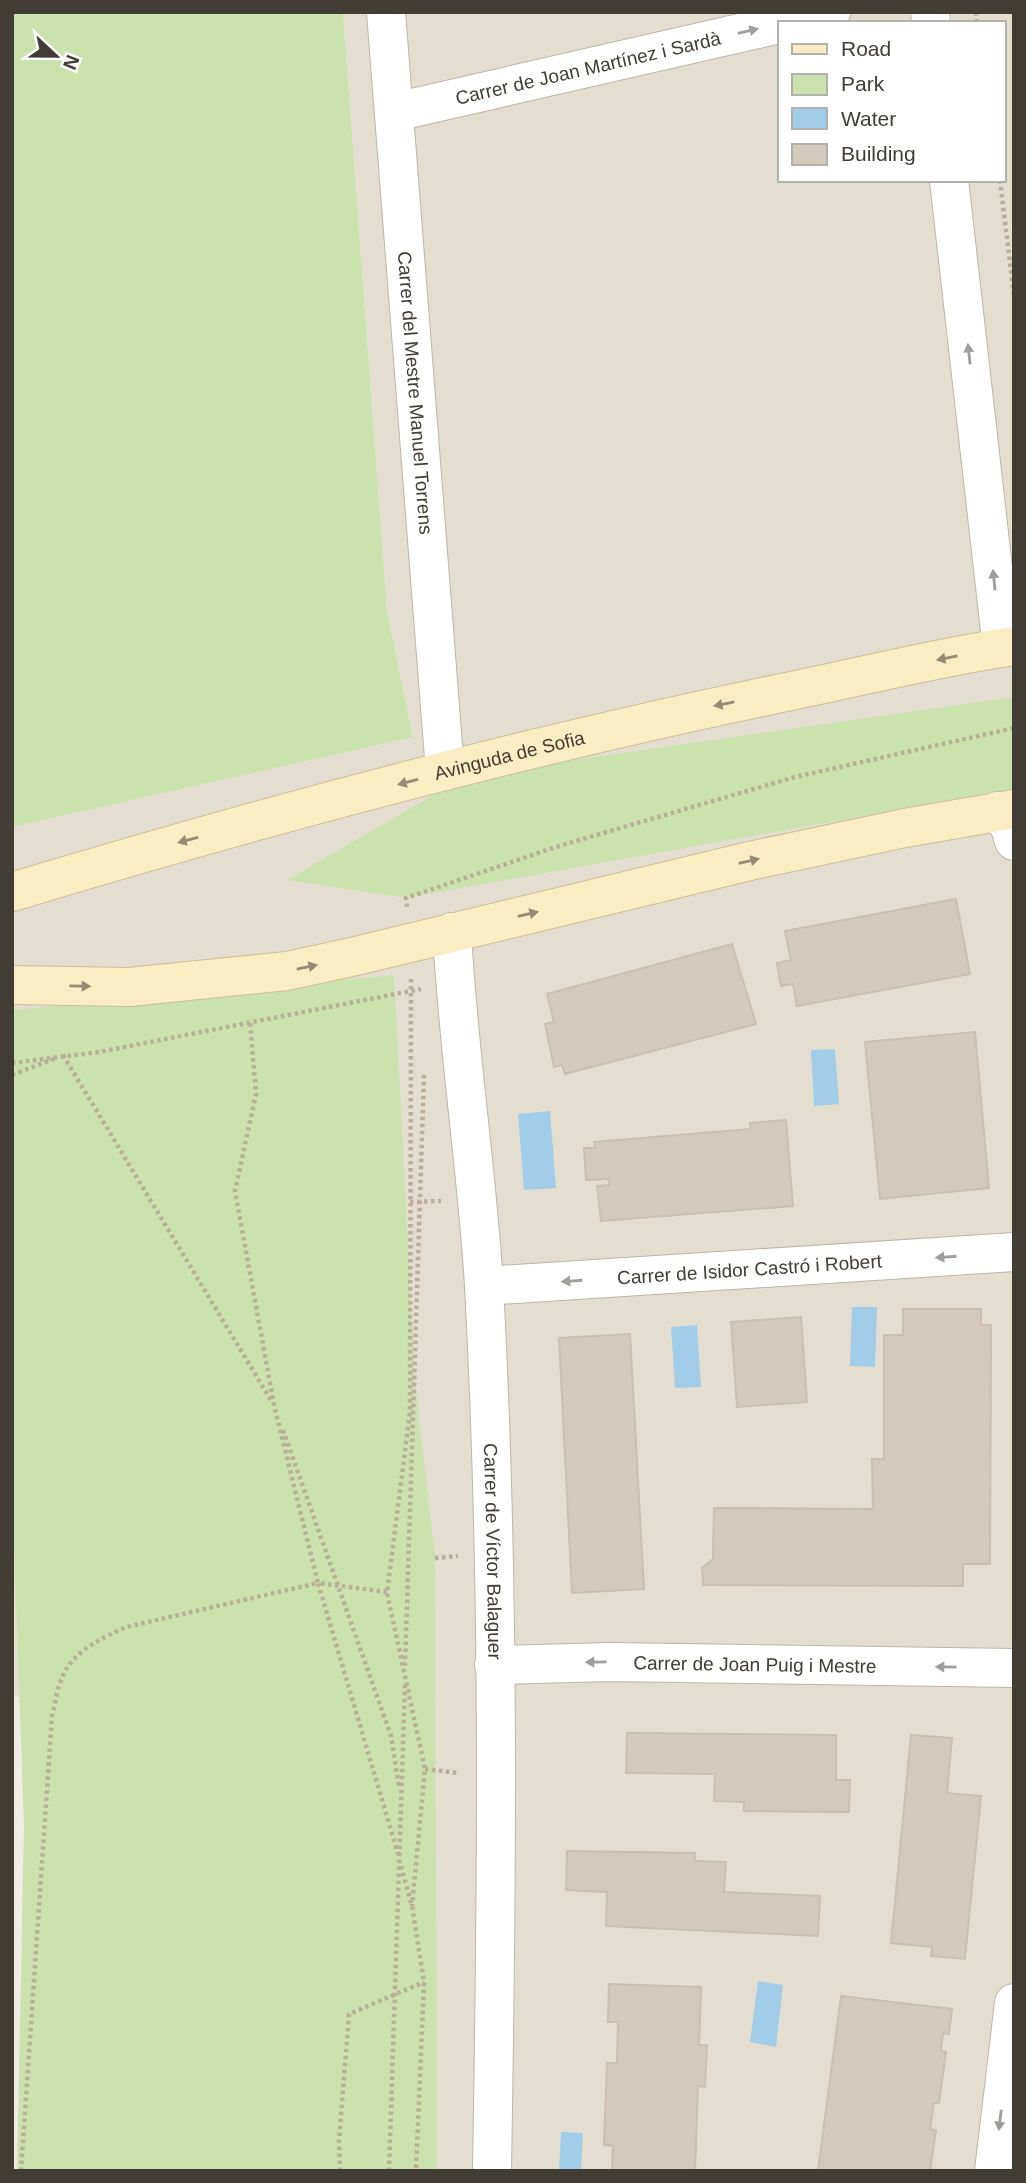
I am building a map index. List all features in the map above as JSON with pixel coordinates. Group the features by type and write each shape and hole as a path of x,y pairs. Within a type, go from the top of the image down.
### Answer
{"street":[{"name":"Carrer del Mestre Manuel Torrens","path":"386,12 445,771"},
{"path":"793,21 831,12"},
{"name":"Carrer de Joan Martínez i Sardà","path":"395,112 778,24"},
{"path":"949,182 1008,647"},
{"name":"Avinguda de Sofia","path":"12,892 178,842 551,743 700,709 1008,647"},
{"path":"12,985 129,987 287,971 754,860 905,828 1008,820"},
{"name":"Carrer de Víctor Balaguer","path":"452,932 484,1286 494,1554 496,1925 492,2171"},
{"name":"Carrer de Isidor Castró i Robert","path":"484,1286 1014,1252"},
{"name":"Carrer de Joan Puig i Mestre","path":"494,1665 610,1662 1014,1668"},
{"path":"994,2171 1014,2003"}],"path":[{"path":"1000,182 1014,296"},
{"path":"408,912 406,898 559,846 795,777 1014,728"},
{"path":"12,1063 99,1052 250,1021 411,993 410,1412 387,1592 425,1769 412,1906"},
{"path":"250,1021 256,1094 235,1191 274,1405 318,1583 412,1906 424,1982 416,2171"},
{"path":"12,1075 63,1055"},
{"path":"63,1055 274,1405 391,1736 401,1799"},
{"path":"389,2171 424,1069"},
{"path":"21,2171 52,1716 61,1680 74,1658 97,1640 126,1627 318,1583 387,1592"},
{"path":"340,2171 339,2141 349,2014 424,1982"}],"shaded area":[{"path":"343,12 1014,12 1014,2171 39,2171 65,1704 14,1696 12,1664 12,827 413,736 387,611"}],"green space":[{"path":"12,12 343,12 387,611 413,737 12,827"},
{"path":"1014,697 1014,789 406,898 287,880 468,775"},
{"path":"394,975 415,1380 435,1558 437,2171 17,2171 24,1825 12,1494 12,1010"}],"water":[{"path":"835,1049 839,1104 814,1106 811,1050"},
{"path":"550,1111 556,1188 524,1190 518,1114"},
{"path":"852,1307 877,1307 875,1367 850,1366"},
{"path":"697,1325 701,1387 675,1388 671,1327"},
{"path":"758,1981 783,1985 776,2047 750,2042"},
{"path":"561,2132 583,2133 581,2171 559,2171"}],"building":[{"path":"956,899 970,974 797,1006 793,984 781,986 777,963 791,960 785,931"},
{"path":"732,944 756,1024 565,1074 562,1065 554,1067 545,1024 554,1022 547,994"},
{"path":"975,1032 989,1188 880,1199 865,1042"},
{"path":"786,1120 793,1206 601,1221 597,1186 610,1185 608,1179 586,1180 584,1148 595,1148 594,1142 750,1129 750,1123"},
{"path":"903,1309 981,1309 981,1325 991,1325 990,1564 963,1564 963,1586 703,1585 702,1568 713,1559 714,1508 873,1509 872,1459 884,1459 884,1335 903,1335"},
{"path":"801,1317 807,1402 737,1407 731,1322"},
{"path":"630,1334 644,1589 572,1593 559,1338"},
{"path":"627,1733 836,1735 836,1780 850,1780 849,1812 744,1811 744,1802 714,1801 715,1774 626,1773"},
{"path":"911,1735 952,1738 947,1793 981,1796 965,1959 931,1956 932,1947 891,1943"},
{"path":"567,1851 695,1853 695,1861 726,1862 724,1892 820,1896 818,1936 606,1926 607,1892 566,1890"},
{"path":"609,1984 701,1987 699,2045 707,2045 705,2087 698,2086 695,2171 612,2171 613,2146 604,2145 607,2063 617,2063 618,2022 608,2022"},
{"path":"841,1996 952,2009 949,2034 943,2033 941,2051 946,2052 939,2103 934,2103 930,2129 936,2130 930,2171 818,2171"}]}
